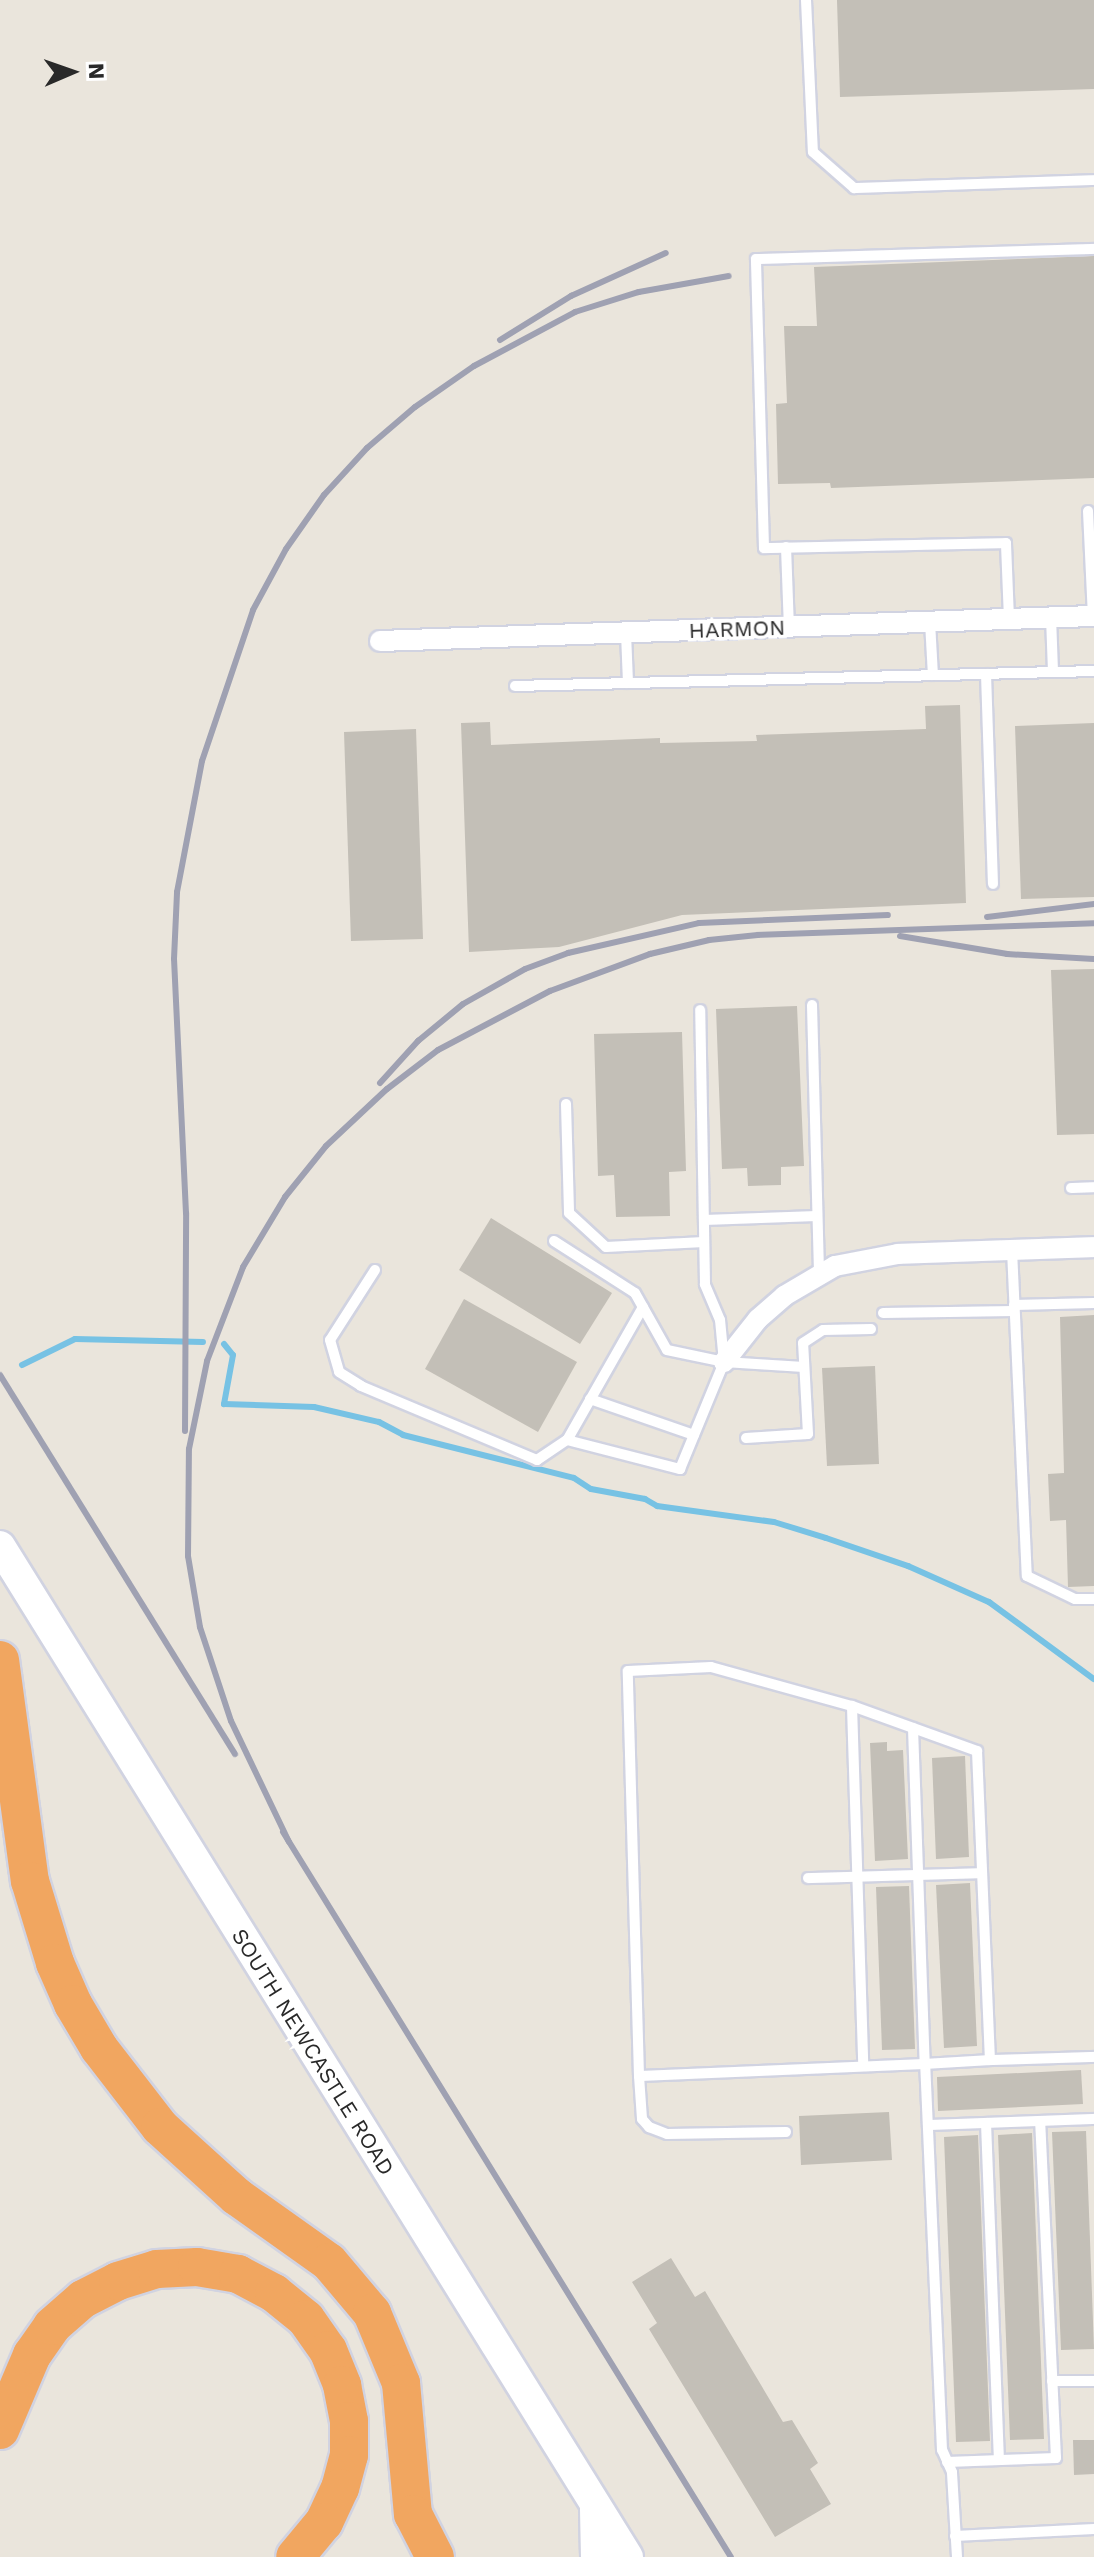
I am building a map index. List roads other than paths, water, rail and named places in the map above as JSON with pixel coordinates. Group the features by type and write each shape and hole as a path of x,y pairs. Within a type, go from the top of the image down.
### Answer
{"highway":[{"path":"1,1673 30,1881 55,1963 73,2004 99,2048 160,2127 236,2196 329,2262 372,2313 401,2383 413,2514 435,2557"},
{"path":"0,2430 32,2355 52,2326 83,2299 118,2281 157,2269 197,2267 238,2274 274,2293 306,2319 328,2350 342,2385 349,2421 349,2455 340,2488 324,2522 295,2557"}],"street":[{"name":"HARMON","path":"380,641 1093,616"},
{"path":"724,1362 758,1319 784,1296 819,1274 862,1259 898,1254 1094,1247"},
{"name":"SOUTH NEWCASTLE ROAD","path":"0,1546 628,2557"},
{"path":"595,2507 596,2557"}],"lane":[{"path":"806,0 813,152 854,188 1094,180"},
{"path":"1009,619 1006,543 764,548 756,259 1094,249"},
{"path":"1088,511 1093,616"},
{"path":"786,547 789,627"},
{"path":"1051,617 1053,672"},
{"path":"930,622 933,675"},
{"path":"626,633 628,683"},
{"path":"515,686 1094,671"},
{"path":"986,674 993,884"},
{"path":"812,1005 819,1274"},
{"path":"567,1440 680,1469 724,1362 720,1320 705,1284 700,1010"},
{"path":"566,1104 569,1213 606,1247 704,1242"},
{"path":"1071,1188 1094,1187"},
{"path":"704,1220 817,1216"},
{"path":"554,1241 635,1293 667,1350 724,1362 804,1367"},
{"path":"1012,1250 1027,1576 1075,1599 1094,1599"},
{"path":"375,1270 330,1340 339,1372 361,1386 537,1460 567,1440 643,1307"},
{"path":"883,1313 1094,1303"},
{"path":"746,1438 808,1434 803,1343 823,1330 871,1329"},
{"path":"590,1399 694,1435"},
{"path":"786,2132 667,2134 649,2127 642,2119 628,1671 711,1667 852,1706 977,1751 990,2060"},
{"path":"852,1706 863,2066"},
{"path":"913,1728 942,2450 950,2467 957,2557"},
{"path":"808,1878 982,1873"},
{"path":"639,2076 1094,2057"},
{"path":"928,2125 1094,2119"},
{"path":"950,2467 999,2460 1056,2458 1040,2121"},
{"path":"986,2123 999,2460"},
{"path":"1052,2381 1094,2381"},
{"path":"955,2536 1094,2529"}],"waterway":[{"path":"22,1365 75,1339 203,1342"},
{"path":"224,1344 233,1355 224,1404 314,1407 379,1422 403,1435 574,1478 591,1489 645,1499 657,1506 774,1522 826,1538 908,1566 989,1602 1094,1679"}],"railway":[{"path":"500,340 571,296 666,253"},
{"path":"185,1431 186,1213 174,959 177,892 202,761 253,610 286,549 324,495 367,448 415,407 474,366 575,312 639,292 729,276"},
{"path":"987,917 1094,904"},
{"path":"380,1083 418,1041 463,1004 525,969 568,953 699,923 888,915"},
{"path":"289,1842 231,1721 200,1627 188,1556 189,1449 207,1361 243,1267 285,1197 326,1146 387,1089 438,1050 550,991 650,954 709,940 758,935 1094,923"},
{"path":"900,936 1007,954 1094,959"},
{"path":"0,1375 235,1754"},
{"path":"283,1832 731,2557"}]}
